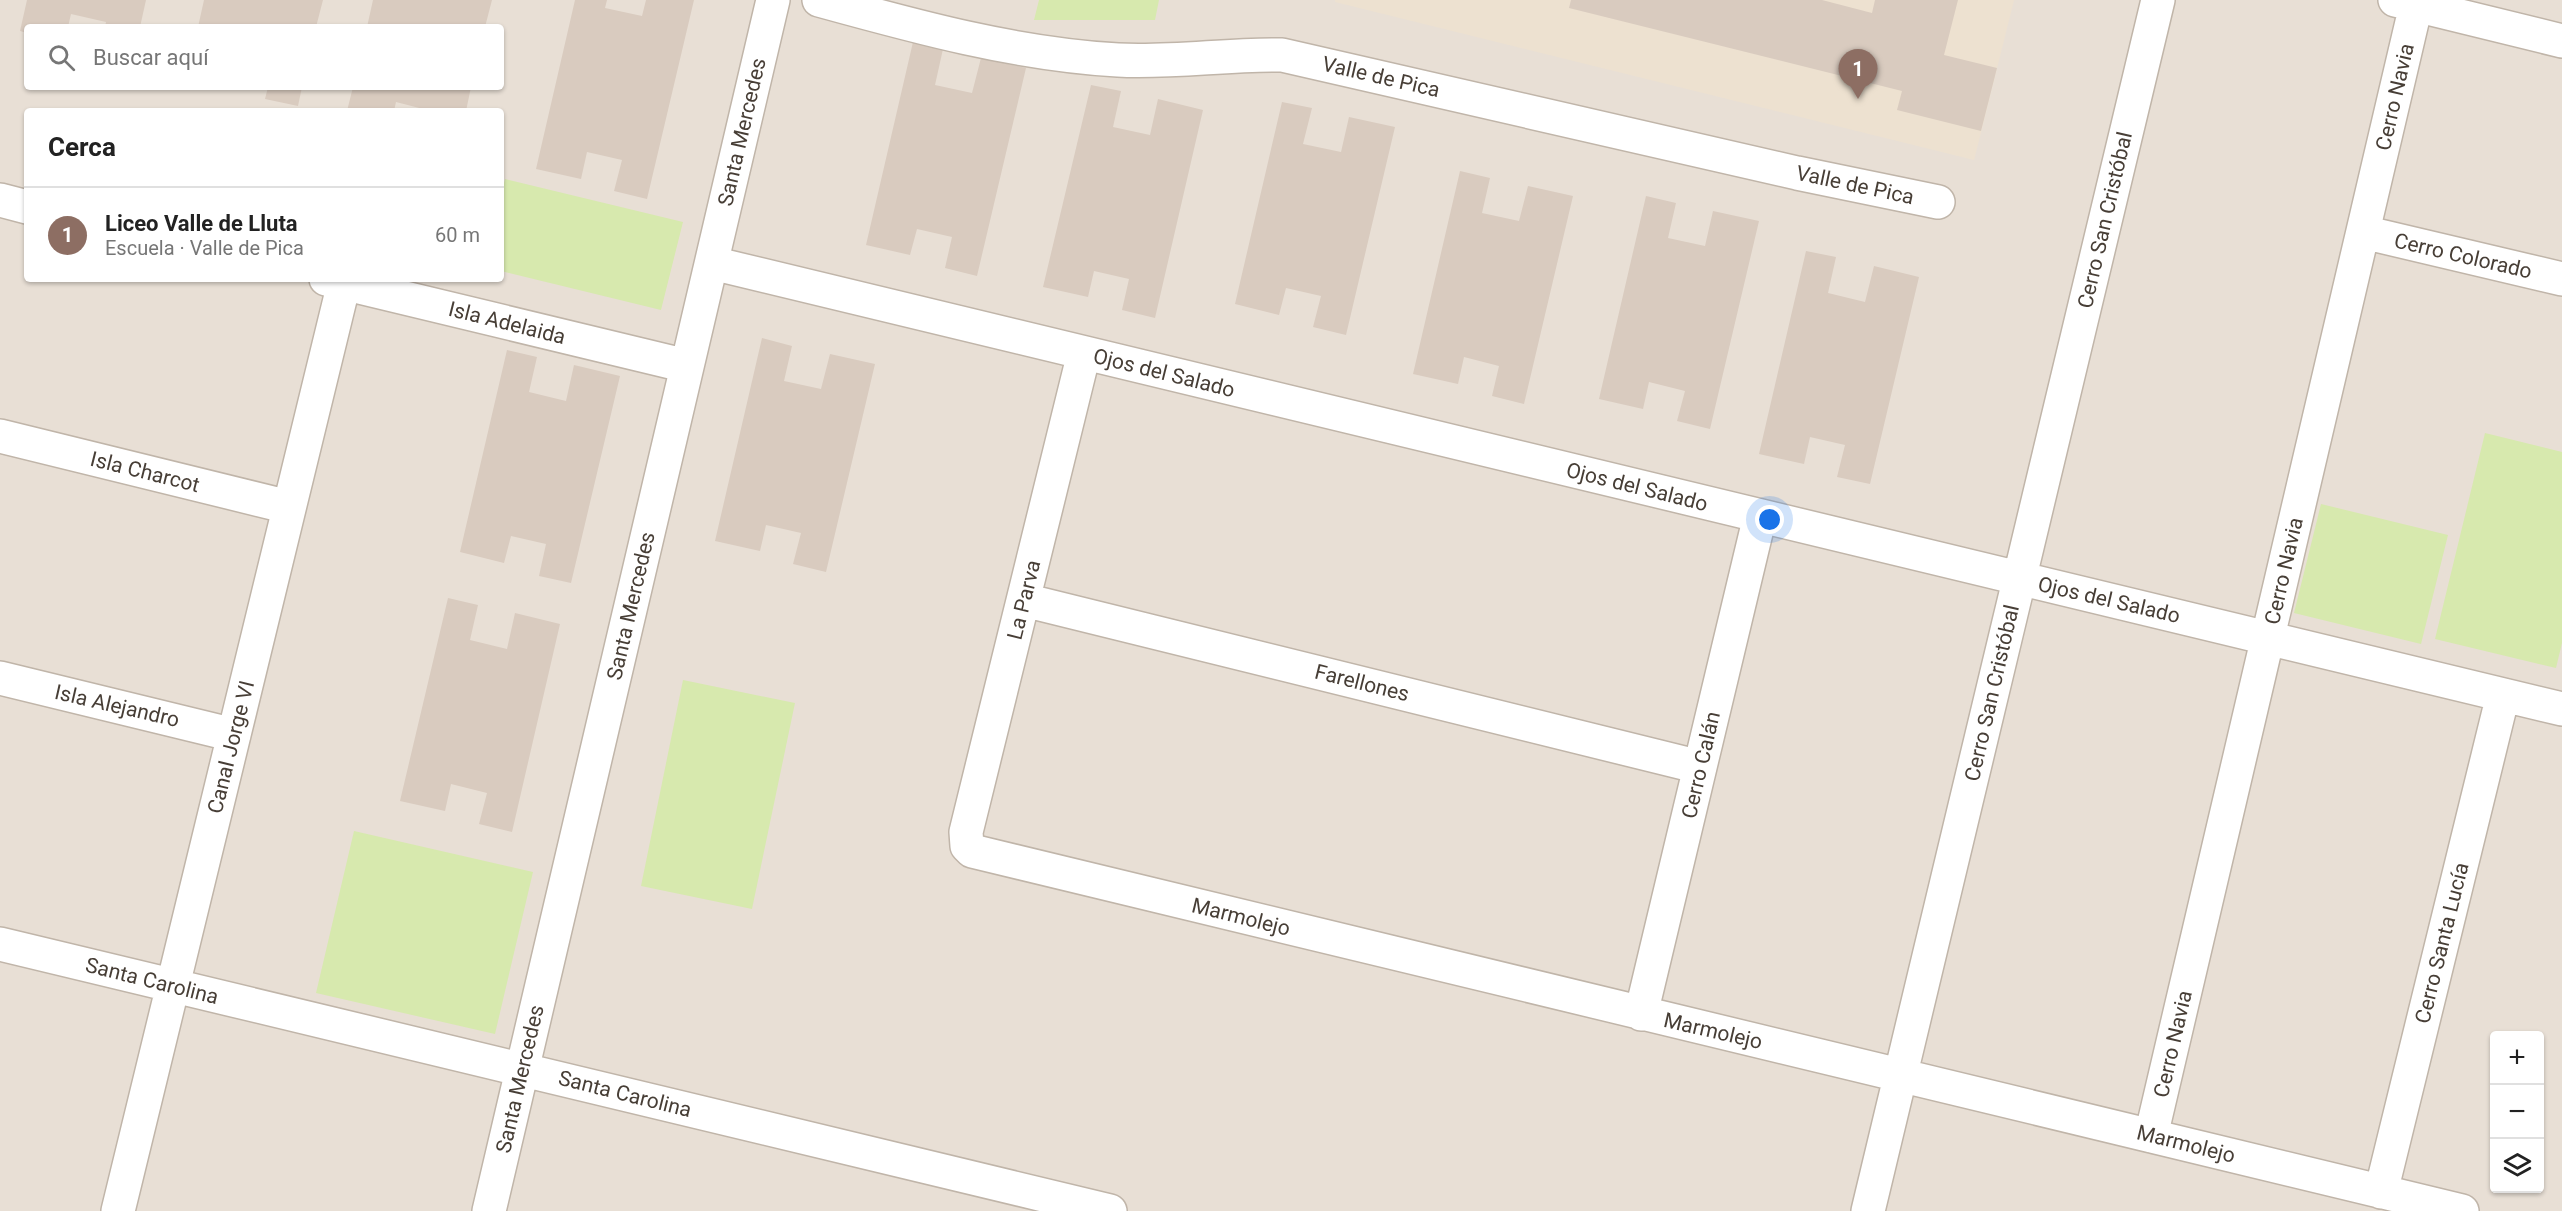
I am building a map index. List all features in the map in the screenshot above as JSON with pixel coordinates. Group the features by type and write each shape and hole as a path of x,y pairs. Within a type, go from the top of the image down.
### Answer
{"street":[{"name":"Santa Mercedes","path":"489,1211 773,0"},
{"name":"Valle de Pica","path":"819,0 959,38 1088,58 1149,60 1246,54 1292,56 1797,173 1938,202"},
{"name":"Cerro San Cristóbal","path":"1868,1211 2158,0"},
{"path":"2405,3 2562,41"},
{"name":"Cerro Navia","path":"2151,1136 2363,232 2405,3"},
{"path":"0,200 24,206"},
{"name":"Cerro Colorado","path":"2363,232 2562,279"},
{"name":"Ojos del Salado","path":"712,263 2562,709"},
{"name":"Canal Jorge VI","path":"118,1211 289,507 335,282"},
{"name":"Isla Adelaida","path":"339,282 687,366"},
{"name":"La Parva","path":"967,846 966,832 1084,353"},
{"name":"Isla Charcot","path":"0,436 289,507"},
{"name":"Cerro Calán","path":"1641,1014 1760,516"},
{"name":"Farellones","path":"1024,600 1700,767"},
{"name":"Isla Alejandro","path":"0,678 234,735"},
{"name":"Cerro Santa Lucía","path":"2381,1192 2503,695"},
{"name":"Marmolejo","path":"967,846 972,851 989,857 2462,1211"},
{"name":"Santa Carolina","path":"0,944 1110,1211"}],"shaded area":[{"path":"0,0 2562,0 2562,1211 0,1211"},
{"path":"1335,0 2014,0 1974,160 1335,2"}],"green space":[{"path":"1039,0 1159,0 1155,20 1034,20"},
{"path":"505,179 683,222 661,310 504,272"},
{"path":"2485,433 2562,452 2562,643 2556,668 2435,639"},
{"path":"2321,504 2448,535 2421,644 2294,613"},
{"path":"683,680 795,703 752,909 641,886"},
{"path":"354,831 533,872 495,1034 316,993"}],"building":[{"path":"27,0 146,0 141,24 106,24 106,22 71,14 69,24 24,24 24,32 20,31"},
{"path":"204,0 323,0 317,24 199,24"},
{"path":"373,0 492,0 486,24 368,24"},
{"path":"575,0 607,0 605,8 642,16 646,0 694,0 647,199 614,191 622,160 587,152 581,179 536,169"},
{"path":"1571,0 1822,0 1872,13 1875,0 1958,0 1944,55 1997,68 1981,131 1897,110 1902,91 1569,8"},
{"path":"913,42 943,49 935,85 972,93 981,58 1026,68 977,276 945,268 952,237 917,229 910,255 866,245"},
{"path":"1091,85 1121,91 1113,127 1150,135 1158,99 1203,110 1155,318 1122,310 1129,279 1094,271 1088,297 1043,287"},
{"path":"267,90 301,90 298,106 265,99"},
{"path":"352,90 470,90 467,108 419,108 396,102 395,108 348,108"},
{"path":"1282,102 1312,108 1303,144 1341,152 1349,117 1395,127 1346,335 1313,327 1321,296 1286,288 1279,315 1235,304"},
{"path":"1460,171 1490,178 1482,213 1519,221 1528,186 1573,196 1524,404 1492,396 1499,366 1464,357 1458,384 1413,374"},
{"path":"1646,196 1676,203 1668,238 1705,246 1713,211 1759,221 1710,429 1677,421 1685,391 1649,382 1643,409 1599,399"},
{"path":"1806,251 1836,257 1828,293 1865,302 1874,266 1919,277 1870,484 1837,477 1845,445 1810,437 1804,464 1759,454"},
{"path":"762,338 792,346 784,381 821,389 830,354 875,364 826,572 793,564 801,533 766,525 760,551 715,541"},
{"path":"507,350 537,357 529,392 566,401 574,365 620,376 571,583 539,576 546,544 511,536 504,563 460,552"},
{"path":"448,598 478,605 470,640 507,649 515,613 560,624 512,832 479,824 487,793 451,784 445,811 400,801"}],"place":[{"name":"Liceo Valle de Lluta","path":"1858,99"}]}
